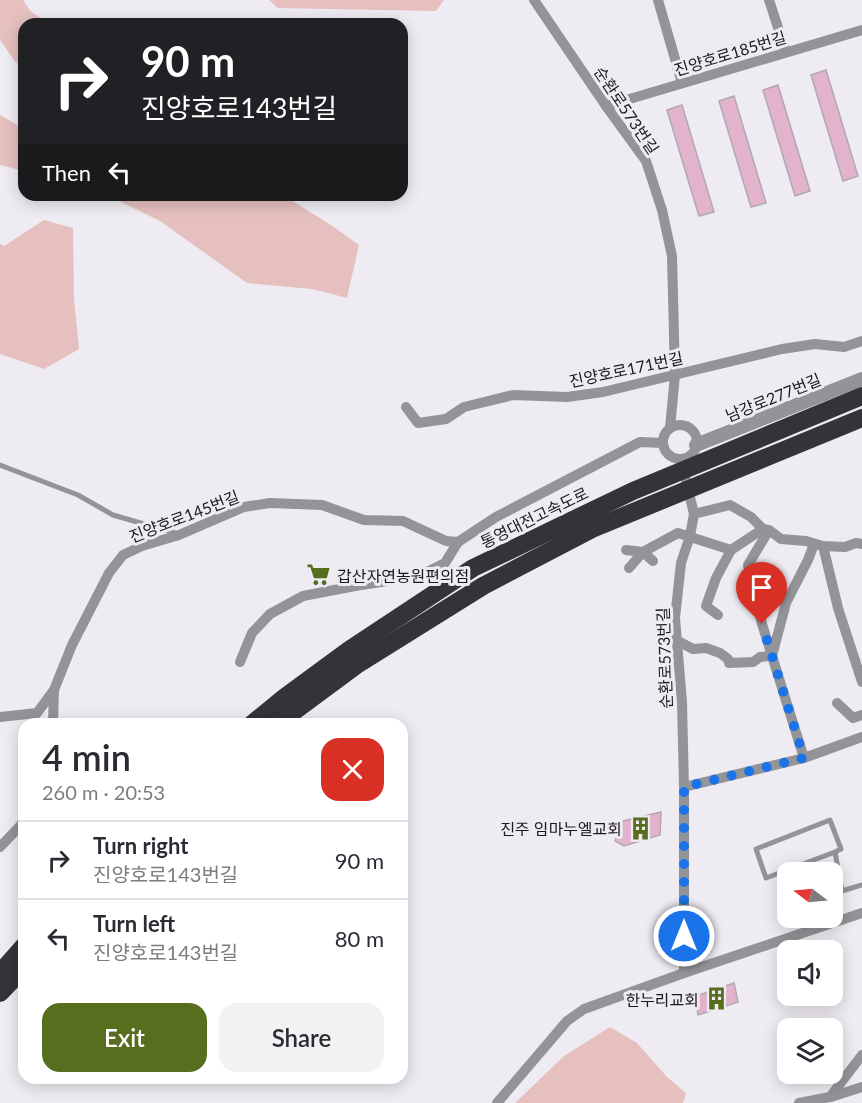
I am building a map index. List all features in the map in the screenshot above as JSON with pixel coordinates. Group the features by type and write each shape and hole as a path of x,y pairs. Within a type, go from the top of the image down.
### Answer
{"highway":[{"name":"통영대전고속도로","path":"259,718 349,650 473,568 633,491 862,396"},
{"path":"285,718 358,664 483,586 592,530 862,418"},
{"path":"0,973 18,953"},
{"path":"0,993 18,974"}],"street":[{"name":"순환로573번길","path":"534,0 646,161 662,210 672,256 675,375 670,428"},
{"path":"658,0 682,83"},
{"path":"769,0 786,52"},
{"name":"진양호로185번길","path":"606,106 862,30"},
{"name":"진양호로171번길","path":"406,406 418,423 446,419 464,407 513,395 567,397 603,392 782,349 815,345 844,347 862,341"},
{"name":"남강로277번길","path":"696,445 862,379"},
{"path":"681,425 691,430 696,439 696,445 691,455 676,459 667,453 663,442 670,428 681,425"},
{"path":"240,662 252,633 270,614 303,596 419,576 445,563 458,542 496,517 640,442 663,442"},
{"name":"순환로573번길","path":"681,459 694,514 681,563 675,618 682,702 684,973"},
{"name":"진양호로145번길","path":"54,690 77,635 109,573 123,555 142,546 179,535 244,507 270,503 322,505 364,520 403,521 446,541 458,542"},
{"path":"694,514 730,505 752,517 766,530 781,539 806,541 820,546 845,547 856,543 862,544"},
{"path":"718,615 706,606 716,578 731,550 766,530"},
{"path":"766,530 748,565 762,624 804,758"},
{"path":"629,567 643,552 678,533 731,550"},
{"path":"772,656 786,603 814,543 820,546 862,682"},
{"path":"626,550 643,552 654,561"},
{"path":"676,640 693,649 706,648 720,653 728,659 729,663 753,662 760,657 772,656"},
{"path":"0,717 37,712 54,690"},
{"path":"53,718 54,690"},
{"path":"837,703 853,718 862,715"},
{"path":"684,787 804,758 862,737"},
{"path":"0,848 18,828"},
{"path":"497,1103 567,1021 584,1009 862,913"},
{"path":"828,1100 862,1055"},
{"path":"799,1103 828,1100 862,1087"}],"lane":[{"path":"0,465 78,495 113,515 179,535"},
{"path":"830,820 841,849 835,852 766,878 756,849 830,820"},
{"path":"835,852 842,891 862,885"}],"shaded area":[{"path":"0,0 23,0 31,12 40,18 18,18 18,64 0,40"},
{"path":"269,0 444,0 436,11 278,8"},
{"path":"0,115 18,126 18,170 0,165"},
{"path":"119,201 293,201 359,245 347,298 312,289 247,283 160,221"},
{"path":"44,220 73,228 74,299 79,349 44,369 0,354 0,244 4,246"},
{"path":"610,1027 637,1043 667,1077 686,1093 683,1103 515,1103 564,1056"}],"building":[{"path":"826,70 858,176 843,181 811,75"},
{"path":"778,85 810,191 795,196 763,90"},
{"path":"734,96 766,203 751,207 719,101"},
{"path":"682,105 714,212 699,216 667,110"},
{"name":"진주 임마누엘교회","path":"661,812 660,835 624,846 615,841 623,821"},
{"name":"한누리교회","path":"734,983 738,1002 698,1015 696,996"}],"place":[{"name":"갑산자연농원편의점","path":"319,575"},
{"name":"진주 임마누엘교회","path":"640,828"},
{"name":"한누리교회","path":"717,999"}],"route":[{"path":"684,936 684,787 804,758 762,624"}]}
